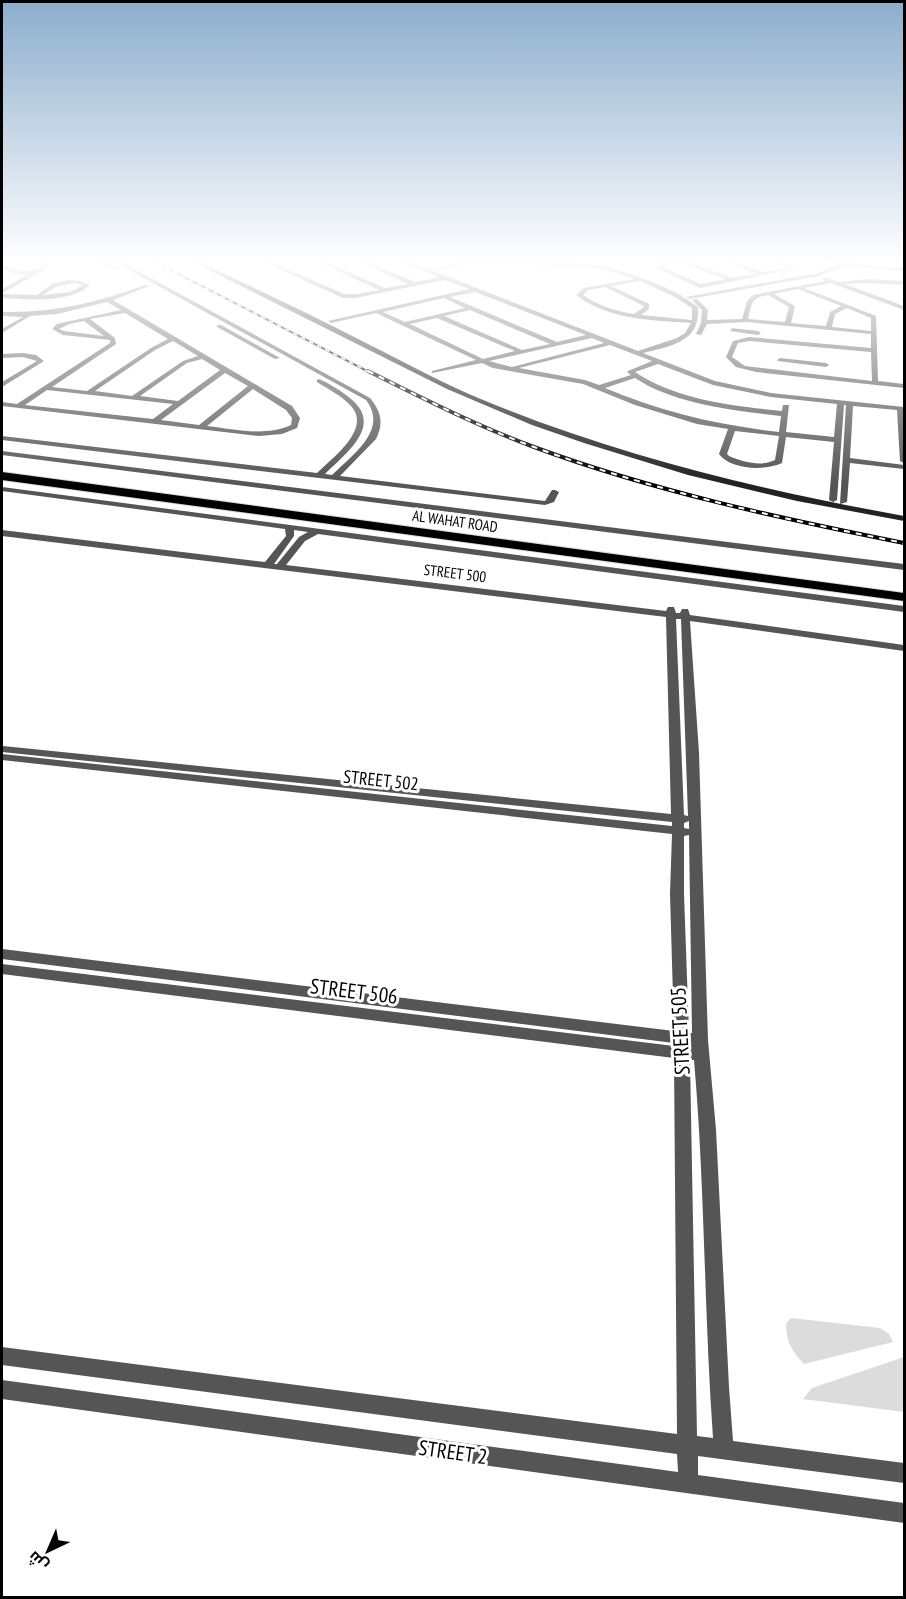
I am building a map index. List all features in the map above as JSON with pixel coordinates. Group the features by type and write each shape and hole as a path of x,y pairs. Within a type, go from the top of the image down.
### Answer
{"highway":[{"name":"AL WAHAT ROAD","path":"2,466 904,586"},
{"name":"AL WAHAT ROAD","path":"2,476 904,597"},
{"path":"252,510 289,526"}],"street":[{"path":"68,334 113,339"},
{"path":"106,334 113,339"},
{"path":"2,404 200,428 272,433 294,426 296,418 289,408 163,334"},
{"path":"234,334 341,393 357,406 362,414 361,430 321,474"},
{"path":"250,334 357,392 374,406 379,421 373,437 337,476"},
{"path":"342,334 454,389 538,424 658,463 764,490 904,519"},
{"path":"357,334 464,386 548,420 665,459 756,483 843,502 904,512"},
{"path":"423,334 481,362 508,369 567,377 600,387 660,412 732,428 838,440"},
{"path":"480,334 522,352"},
{"path":"531,334 556,344"},
{"path":"585,334 713,383 751,392 903,408"},
{"path":"596,334 734,386 841,403 903,408"},
{"path":"645,353 676,342 688,334"},
{"path":"645,353 690,341 698,334"},
{"path":"762,334 874,347"},
{"path":"875,334 875,384"},
{"path":"434,372 591,336"},
{"path":"18,406 110,347 113,339"},
{"path":"88,393 153,348 172,339"},
{"path":"874,347 828,346 755,339 738,340 729,355 730,360 741,367 776,374 904,387"},
{"path":"776,374 784,342"},
{"path":"508,369 610,343"},
{"path":"824,378 828,346"},
{"path":"2,356 37,357 41,361 2,385"},
{"path":"133,398 185,362 202,357"},
{"path":"780,360 826,365"},
{"path":"657,362 631,371 631,374 669,390 710,402 785,414"},
{"path":"154,422 224,370"},
{"path":"600,387 636,376"},
{"path":"454,389 464,386"},
{"path":"200,428 251,387"},
{"path":"46,388 180,403"},
{"path":"732,428 724,456 733,461 759,465 770,465 779,461 787,397"},
{"path":"833,500 841,403"},
{"path":"843,502 850,404"},
{"path":"903,408 904,461"},
{"path":"2,431 445,492 544,503 550,501 555,492"},
{"path":"2,438 321,474"},
{"name":"AL WAHAT ROAD","path":"2,453 904,567"},
{"path":"156,472 167,467 171,458"},
{"path":"846,460 904,467"},
{"path":"189,476 187,474 189,468 205,462"},
{"name":"AL WAHAT ROAD","path":"2,489 904,609"},
{"path":"269,563 290,536 289,526"},
{"name":"STREET 500","path":"2,528 102,543"},
{"path":"281,565 302,539 318,530"},
{"name":"STREET 500","path":"2,533 269,563 904,642"},
{"name":"STREET 500","path":"678,613 904,648"},
{"name":"STREET 505","path":"678,613 677,894 682,1045 688,1484"},
{"name":"STREET 505","path":"678,613 695,827 700,1048 708,1130 724,1450"},
{"path":"2,748 65,758"},
{"path":"2,757 65,758"},
{"name":"STREET 502","path":"65,758 695,827"},
{"name":"STREET 506","path":"2,954 700,1048"},
{"name":"STREET 506","path":"2,969 682,1045"},
{"name":"STREET 2","path":"2,1356 904,1473"},
{"name":"STREET 2","path":"2,1390 904,1513"}],"shaded area":[{"path":"791,1318 880,1328 889,1334 893,1342 804,1364 793,1351 789,1341 786,1324"},
{"path":"904,1357 904,1412 803,1399 812,1388"}],"railway":[{"path":"294,334 371,373"},
{"path":"368,371 492,430 579,463 717,502 904,543"}]}
